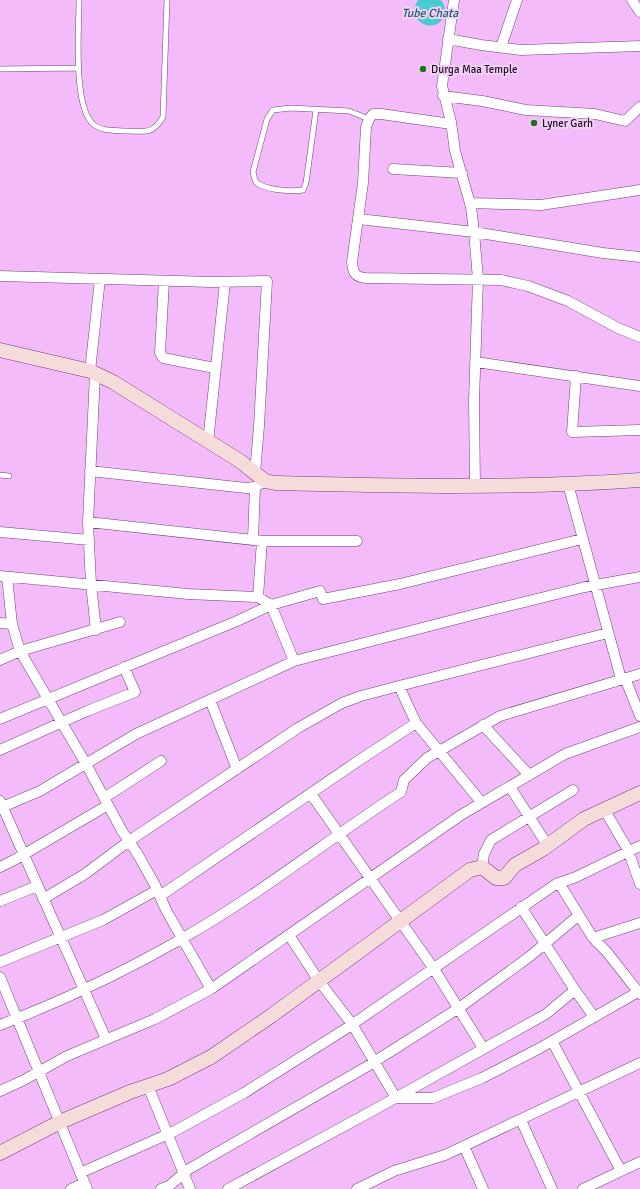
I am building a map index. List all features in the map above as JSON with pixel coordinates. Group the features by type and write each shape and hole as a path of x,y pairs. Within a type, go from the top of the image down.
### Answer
{"street":[{"path":"454,0 442,86 443,96 451,124 455,151 470,203 478,280 474,401 475,487"},
{"path":"501,47 517,0"},
{"path":"632,0 640,12"},
{"path":"448,38 521,50 640,46"},
{"path":"443,96 482,101 526,110 595,114 625,121 640,107"},
{"path":"451,124 381,114 374,114 369,119 366,127 363,183 352,262 353,272 358,277 501,280 528,286 568,302 639,338"},
{"path":"393,169 462,173"},
{"path":"470,203 541,205 640,190"},
{"path":"358,219 474,232 603,253 640,257"},
{"path":"0,276 164,281 267,281 258,480 258,597"},
{"path":"96,630 91,584 88,522 93,373 100,279"},
{"path":"164,281 160,353 163,358 216,368"},
{"path":"208,442 225,282"},
{"path":"0,350 93,373 113,382 208,442 258,480 275,483 475,487 640,480"},
{"path":"476,362 640,386"},
{"path":"576,376 572,432 640,430"},
{"path":"90,471 246,488 258,480"},
{"path":"568,484 608,633 623,678 640,716"},
{"path":"88,522 257,540 357,541"},
{"path":"0,532 89,540"},
{"path":"0,719 237,621 272,605 320,591 323,599 400,584 582,539"},
{"path":"211,989 159,893 20,651 12,624 4,576 188,594 258,597 272,605 294,661"},
{"path":"106,1039 1,806 40,791 136,734 294,661 484,612 640,577"},
{"path":"0,660 20,651 120,622"},
{"path":"0,623 12,624"},
{"path":"43,899 85,874 129,841 298,728 342,704 361,696 608,633"},
{"path":"0,750 62,722 136,692 124,667"},
{"path":"0,1025 84,989 183,938 266,886 401,792 404,780 427,758 483,725 500,716 640,674"},
{"path":"399,686 416,723 482,803"},
{"path":"210,700 237,769"},
{"path":"0,962 103,920 159,893 311,794 416,723"},
{"path":"483,725 529,775"},
{"path":"0,1091 67,1056 155,1019 211,989 369,879 482,803 565,754 640,727"},
{"path":"0,866 23,855 106,801 160,761"},
{"path":"510,786 548,846"},
{"path":"482,867 484,854 491,840 572,790"},
{"path":"0,1153 60,1122 168,1079 211,1057 476,867 482,867 496,878 504,878 514,865 548,846 584,819 640,793"},
{"path":"311,794 369,879 434,969 484,1048"},
{"path":"604,809 628,850 640,884"},
{"path":"80,1173 167,1135 230,1101 352,1024 434,969 521,907 559,883 611,861 628,850 640,846"},
{"path":"396,1098 433,1098 482,1078 639,993 606,951 593,938 559,883"},
{"path":"0,901 37,886"},
{"path":"521,907 594,1017"},
{"path":"161,1189 169,1186 184,1174 375,1061 459,1008 529,957 578,916"},
{"path":"593,938 640,923"},
{"path":"288,935 319,981 352,1024 396,1098"},
{"path":"0,977 40,1071 86,1186 71,1189"},
{"path":"228,1189 396,1098 546,1014 575,990"},
{"path":"552,1041 621,1171"},
{"path":"357,1189 394,1171 445,1155 640,1063"},
{"path":"148,1086 190,1189"},
{"path":"521,1120 552,1189"},
{"path":"464,1146 483,1189"},
{"path":"583,1189 640,1162"}],"lane":[{"path":"79,0 78,68 82,98 88,117 92,124 103,130 147,132 156,128 162,117 167,0"},
{"path":"0,69 78,68"},
{"path":"316,110 306,183 303,190 294,191 262,186 255,181 253,172 267,119 272,110 291,108 349,111 369,119"},
{"path":"0,476 9,476"}],"water":[{"name":"Tube Chata","path":"418,0 441,0 445,10 442,20 431,26 419,21 415,16 415,8"}],"place":[{"name":"Durga Maa Temple","path":"423,69"},
{"name":"Lyner Garh","path":"534,123"}]}
